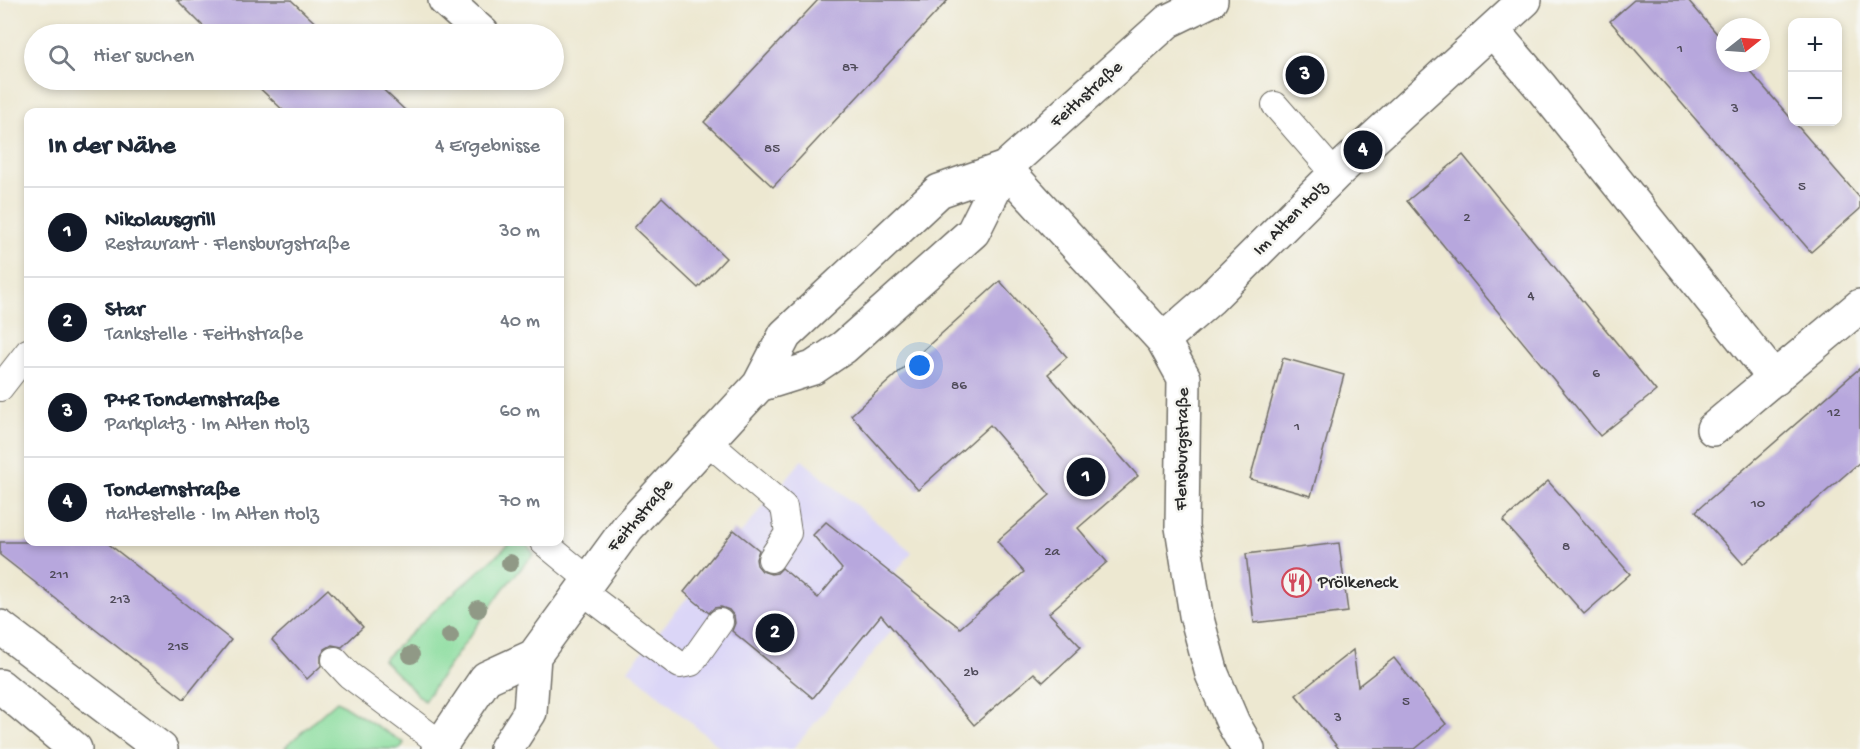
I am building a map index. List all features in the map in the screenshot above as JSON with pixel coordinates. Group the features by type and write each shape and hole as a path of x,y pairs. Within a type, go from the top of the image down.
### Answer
{"street":[{"path":"445,0 472,24"},
{"name":"Feithstraße","path":"759,386 813,368 844,348 973,232 1005,168 1174,11 1211,0"},
{"name":"Im Alten Holz","path":"1163,340 1210,299 1335,174 1525,0"},
{"path":"1492,31 1541,87 1775,379"},
{"name":"Feithstraße","path":"440,747 486,678 534,656 628,527 759,386 785,335 939,191 1005,168"},
{"name":"Flensburgstraße","path":"1005,168 1163,340 1184,378 1182,527 1196,615 1212,674 1233,723 1248,749"},
{"path":"1713,429 1860,306"},
{"path":"0,627 161,749"},
{"path":"506,749 530,712 534,656"},
{"path":"0,686 75,749"}],"lane":[{"path":"1275,105 1335,174"},
{"path":"0,388 24,357"},
{"path":"708,442 784,507 788,533 771,559"},
{"path":"547,546 586,585 680,666 691,663 720,622"},
{"path":"335,660 349,675 440,747"}],"shaded area":[{"path":"802,460 912,552 895,573 921,596 793,749 722,749 628,669"}],"green space":[{"path":"507,546 527,546 534,554 503,589 424,701 383,660 440,605"},
{"path":"337,701 404,743 400,749 289,749 285,747"}],"building":[{"path":"177,0 291,0 316,24 201,24"},
{"path":"818,0 948,0 773,187 704,122"},
{"path":"1634,0 1688,0 1716,33 1716,72 1751,72 1788,115 1788,126 1798,126 1860,198 1860,209 1811,252 1610,21"},
{"path":"262,90 384,90 403,108 281,108"},
{"path":"1463,155 1656,391 1600,436 1407,201"},
{"path":"662,197 726,258 698,288 634,228"},
{"path":"1000,281 1067,357 1048,374 1138,476 1078,528 1107,562 1049,613 1081,647 1043,682 1034,673 974,725 881,615 813,698 732,631 735,623 734,616 729,610 721,607 714,608 709,613 684,592 734,530 759,550 756,559 762,571 771,574 777,573 782,568 818,598 842,569 813,535 826,522 960,628 1024,572 997,541 1050,495 990,425 918,490 851,415"},
{"path":"1283,358 1344,375 1311,496 1250,479"},
{"path":"1860,368 1860,462 1743,564 1696,511"},
{"path":"1548,481 1630,574 1584,614 1503,521"},
{"path":"0,542 24,542 24,546 111,546 231,640 184,699 0,555"},
{"name":"Prölkeneck","path":"1339,543 1348,612 1254,623 1246,554"},
{"path":"328,589 363,627 342,647 332,645 325,649 321,656 321,666 307,679 272,640"},
{"path":"1353,650 1358,686 1394,658 1446,724 1415,749 1339,749 1296,695"}],"place":[{"name":"P+R Tondernstraße","path":"1305,75"},
{"name":"Tondernstraße","path":"1363,150"},
{"name":"Nikolausgrill","path":"1086,477"},
{"name":"Prölkeneck","path":"1297,583"},
{"name":"Star","path":"775,633"}]}
